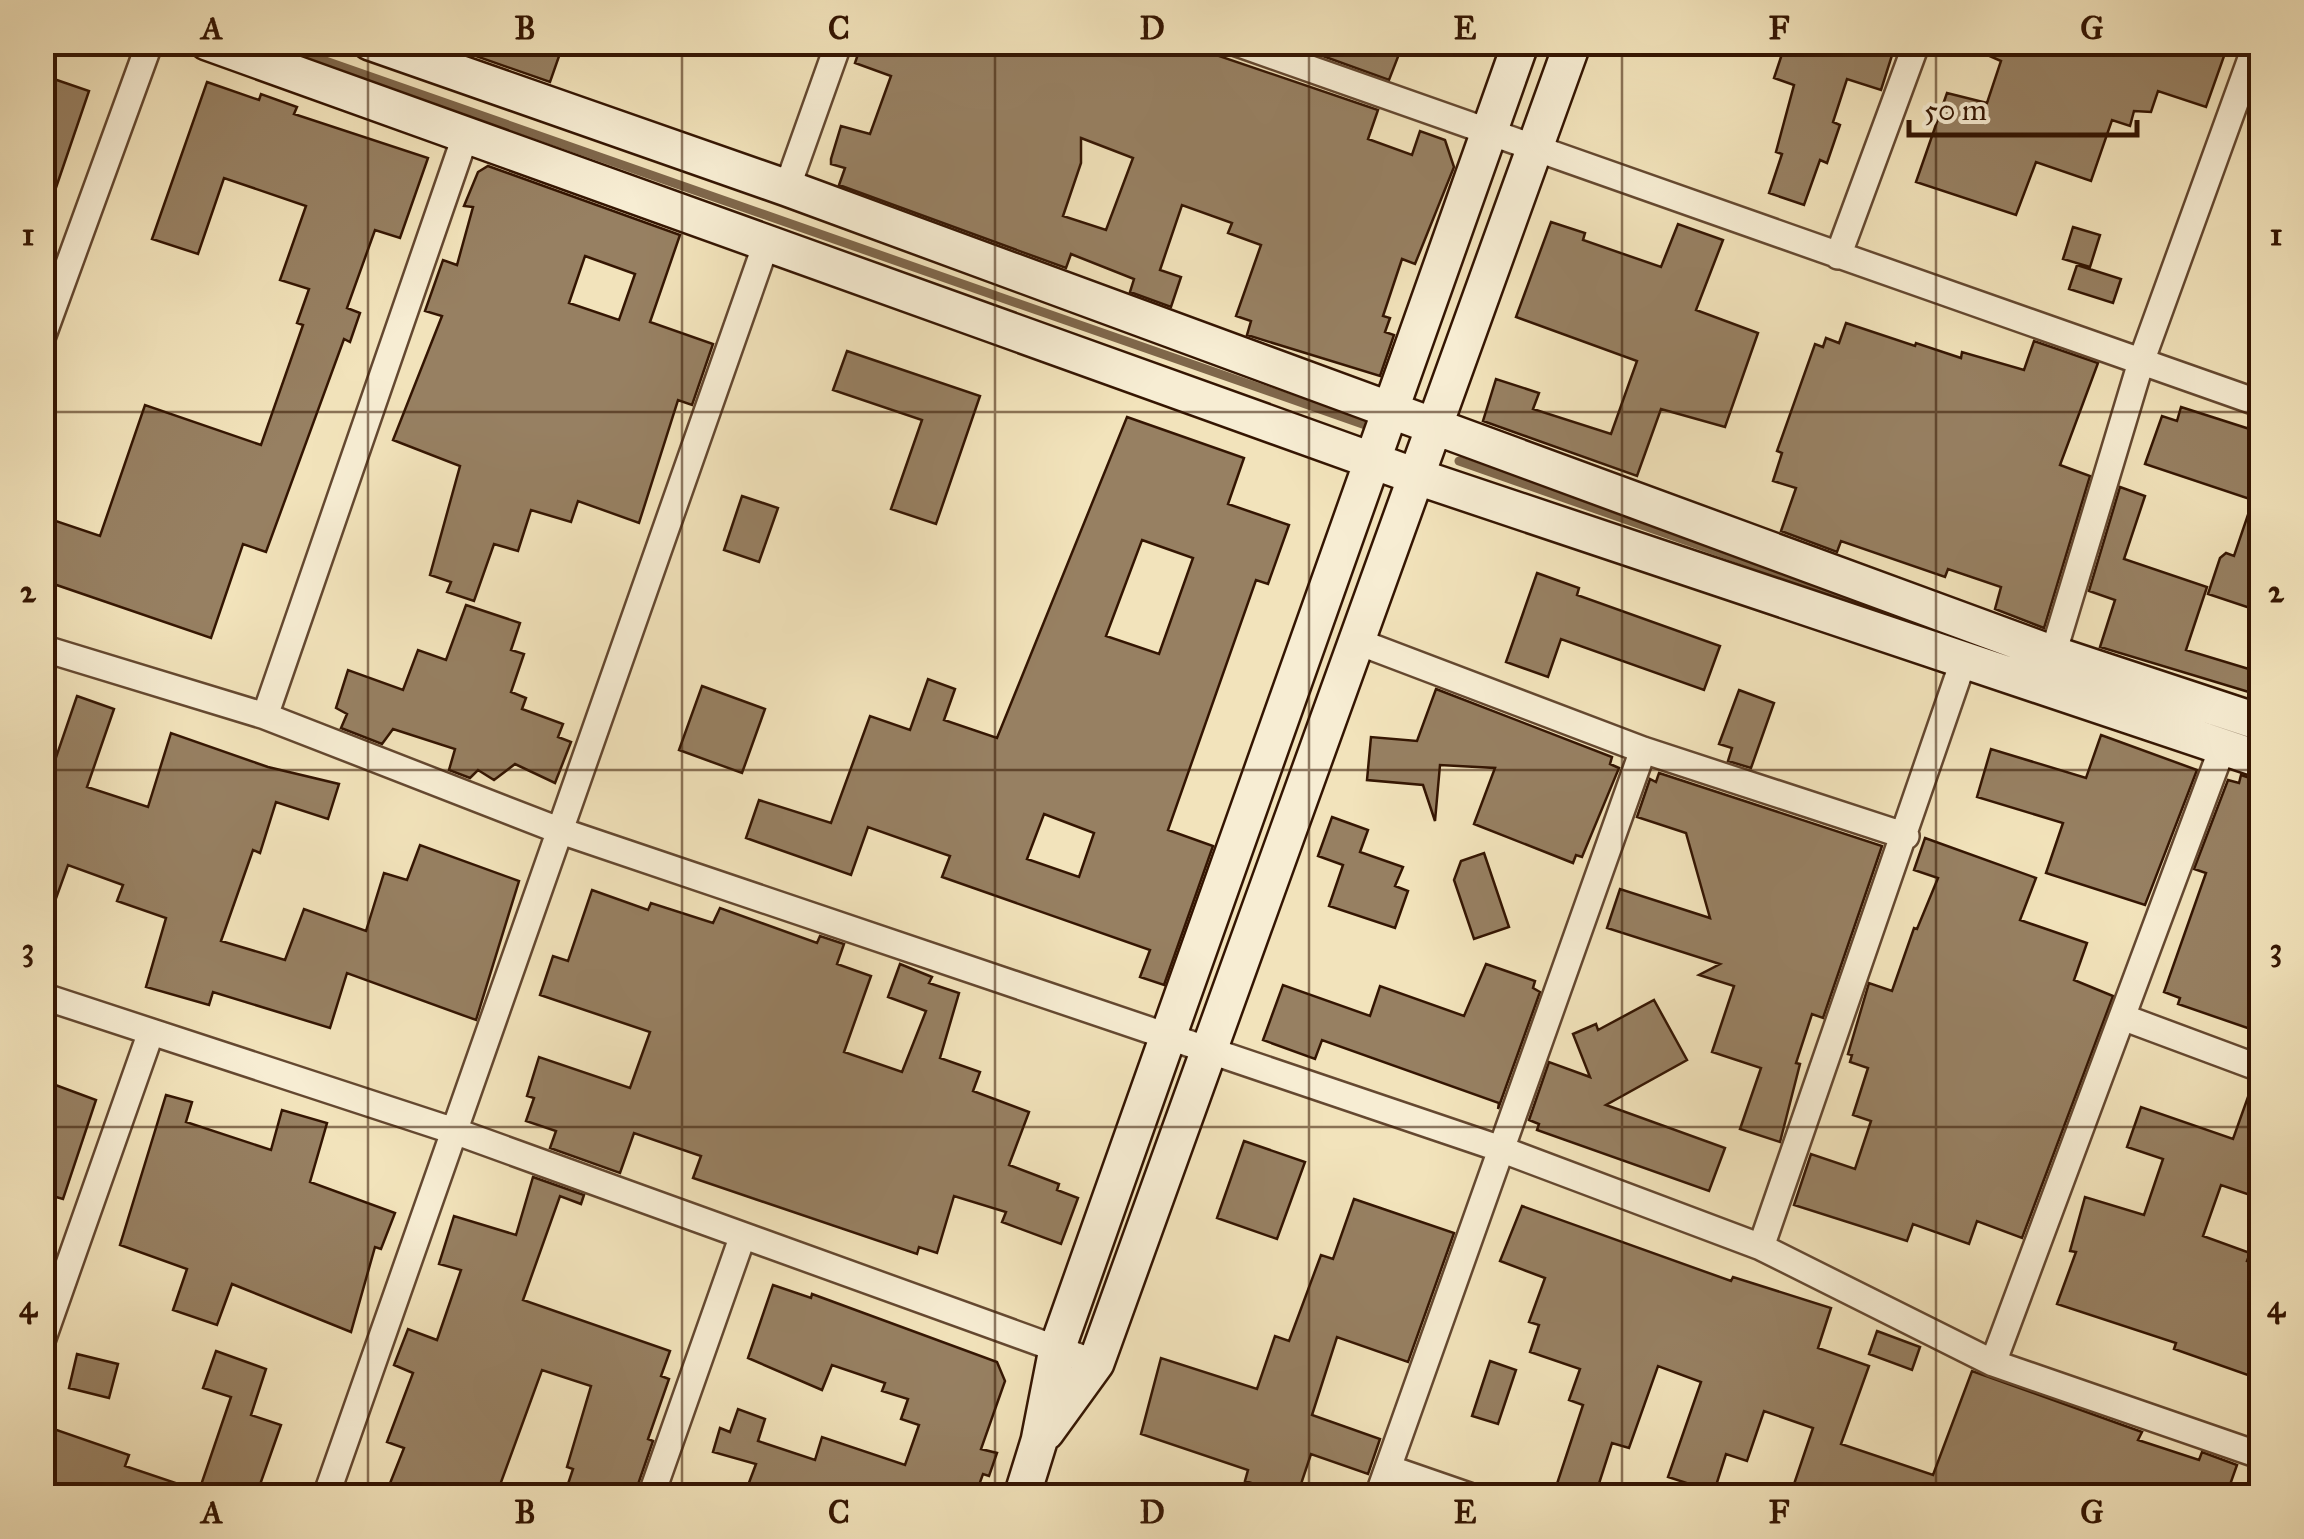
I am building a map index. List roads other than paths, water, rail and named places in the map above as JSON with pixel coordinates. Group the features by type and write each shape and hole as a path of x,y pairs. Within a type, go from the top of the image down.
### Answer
{"street":[{"path":"42,338 150,42"},
{"path":"207,42 1371,456 1415,476 2262,760"},
{"path":"370,42 787,188 2054,654 2262,723"},
{"path":"787,188 839,42"},
{"path":"1234,42 2262,404"},
{"path":"1022,1496 1039,1441 1058,1349 1371,456 1392,409 1522,42"},
{"path":"1039,1441 1096,1363 1573,42"},
{"path":"1838,256 1917,42"},
{"path":"2054,654 2141,362 2257,42"},
{"path":"265,716 466,134"},
{"path":"326,1496 766,244"},
{"path":"1356,641 1643,750 1906,836"},
{"path":"42,648 265,716 558,830 1498,1148 1761,1248 1993,1363 2262,1456"},
{"path":"1761,1248 1964,662"},
{"path":"1993,1363 2125,1018 2223,746"},
{"path":"1378,1496 1498,1148 1643,750"},
{"path":"42,996 457,1132 1096,1363"},
{"path":"2125,1018 2262,1070"},
{"path":"42,1341 150,1032"},
{"path":"650,1496 742,1238"},
{"path":"1388,1468 1469,1496"}],"waterway":[{"path":"271,42 1374,428"},
{"path":"1459,461 1853,599"}]}
